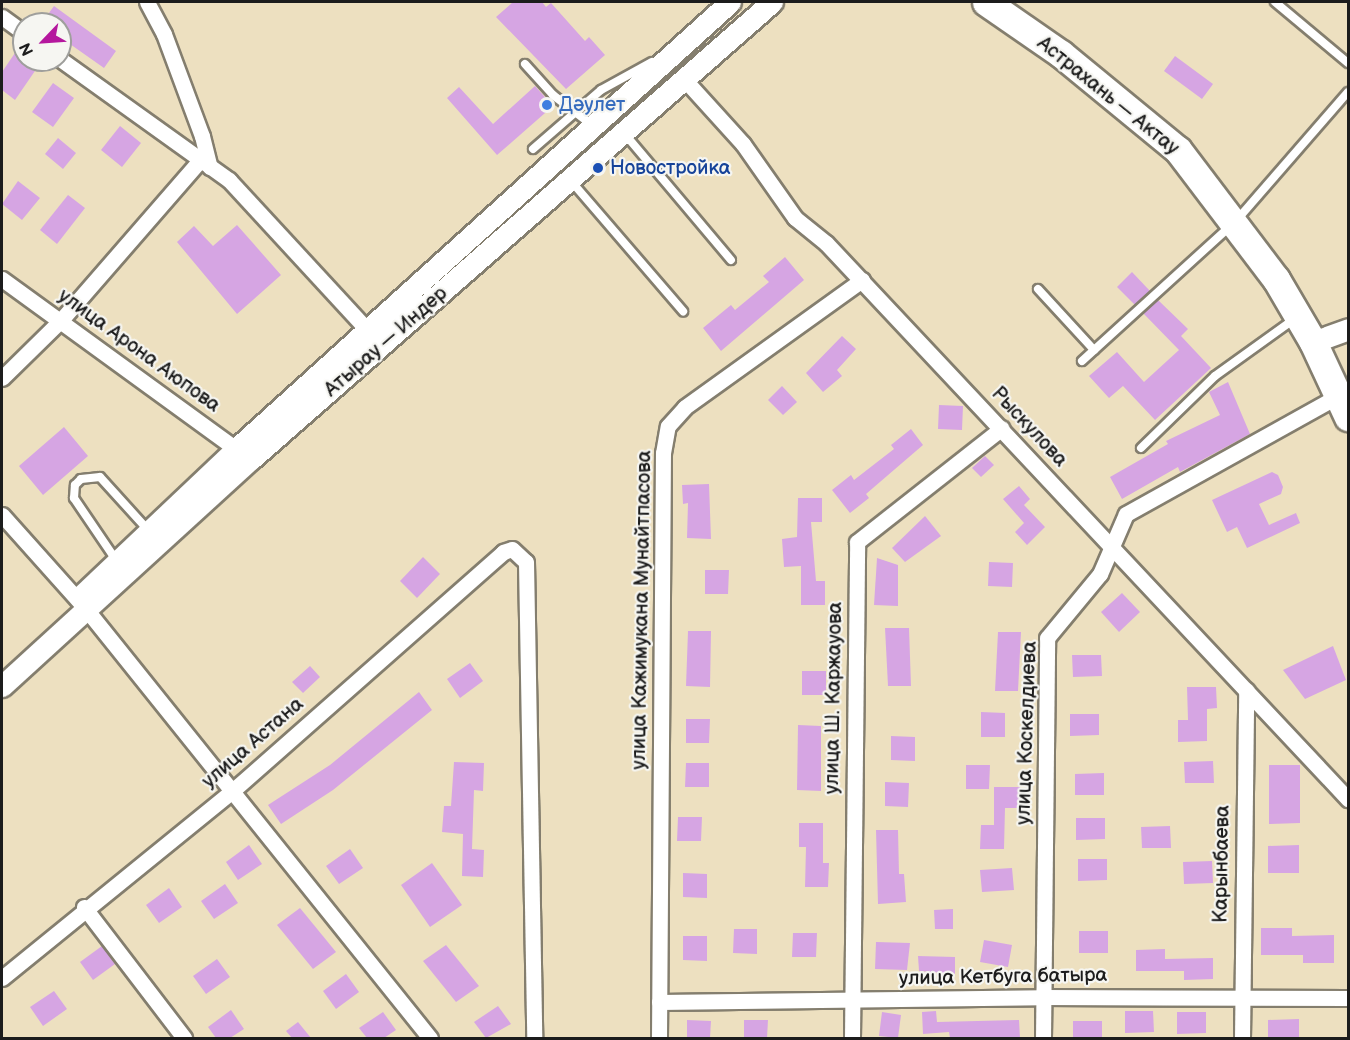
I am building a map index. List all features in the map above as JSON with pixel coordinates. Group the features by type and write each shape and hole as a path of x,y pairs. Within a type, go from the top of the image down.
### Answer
{"highway":[{"name":"Астрахань — Актау","path":"986,2 1062,54 1178,150 1235,222 1298,316 1313,342 1343,407"}],"main road":[{"name":"Атырау — Индер","path":"2,686 82,604 244,454 368,330 587,119 677,50 730,2"},
{"name":"Атырау — Индер","path":"2,667 82,604 116,560 148,530 383,345 772,2"},
{"path":"1313,342 1348,329"}],"street":[{"path":"2,378 62,319 205,164 202,136 168,44 147,2"},
{"path":"72,68 229,180 383,345"},
{"name":"Рыскулова","path":"686,80 743,144 795,219 826,243 862,280 1348,799"},
{"name":"улица Арона Аюпова","path":"2,279 62,319 244,454"},
{"name":"улица Кажимукана Мунайтпасова","path":"659,1038 663,453 668,426 685,407 862,280"},
{"name":"улица Коскелдиева","path":"1042,1038 1047,638 1100,574 1126,514 1343,407"},
{"name":"улица Ш. Каржауова","path":"852,1038 857,542 1002,428"},
{"path":"2,514 82,604 230,793 430,1038"},
{"name":"улица Астана","path":"2,978 84,908 230,793 503,552 512,549 520,553 526,562 534,1038"},
{"name":"Карынбаева","path":"1242,1038 1246,690"},
{"path":"84,908 184,1038"},
{"name":"улица Кетбуга батыра","path":"659,1002 1042,997 1348,998"}],"lane":[{"path":"1275,2 1348,63"},
{"path":"525,64 553,94 587,119 533,149"},
{"path":"1082,361 1235,222 1348,92"},
{"path":"623,132 731,260"},
{"path":"571,181 683,311"},
{"path":"1038,289 1094,350"},
{"path":"1141,448 1215,376 1298,316"},
{"path":"116,560 74,498 75,485 81,479 100,477 148,530"}],"building":[{"path":"513,2 542,2 546,7 551,3 585,41 589,37 605,55 566,89 496,17"},
{"path":"54,6 62,12 50,12"},
{"path":"72,19 116,51 104,68 72,45"},
{"path":"1175,56 1213,84 1202,99 1164,71"},
{"path":"12,57 12,72 34,72 15,100 2,90 2,72"},
{"path":"53,83 74,98 53,127 32,112"},
{"path":"535,86 553,106 497,155 447,98 459,87 493,124"},
{"path":"120,126 141,143 122,167 101,150"},
{"path":"58,138 76,153 63,169 45,154"},
{"path":"18,181 40,198 22,220 2,204"},
{"path":"68,195 85,208 57,244 40,230"},
{"path":"237,225 281,275 237,314 177,242 194,226 213,246"},
{"path":"785,257 804,280 721,351 703,328 731,305 735,310 769,282 763,276"},
{"path":"1132,272 1150,291 1135,305 1117,287"},
{"path":"1158,300 1188,329 1181,336 1211,368 1155,420 1123,386 1109,398 1089,376 1117,352 1144,382 1179,350 1143,313"},
{"path":"842,336 856,349 837,370 842,376 823,392 806,373"},
{"path":"1228,382 1250,434 1180,472 1178,467 1122,499 1110,477 1168,444 1166,441 1220,415 1209,392"},
{"path":"782,386 797,402 783,415 768,400"},
{"path":"939,405 963,406 962,430 938,429"},
{"path":"64,427 88,456 43,495 19,466"},
{"path":"911,429 923,445 866,494 869,498 850,513 832,490 851,475 854,480 894,449 891,445"},
{"path":"985,456 994,465 981,477 972,468"},
{"path":"1272,472 1278,475 1283,487 1281,494 1259,504 1269,525 1296,513 1300,523 1247,548 1237,527 1227,532 1212,500"},
{"path":"709,484 711,539 687,538 688,503 683,504 682,485"},
{"path":"1019,486 1030,499 1024,505 1045,527 1027,545 1015,532 1024,523 1003,499"},
{"path":"798,498 822,498 822,522 811,522 816,581 825,581 825,605 801,605 801,566 784,567 782,539 797,537"},
{"path":"925,516 941,536 905,562 892,548"},
{"path":"423,557 440,574 417,598 400,581"},
{"path":"877,558 898,565 898,606 874,605"},
{"path":"989,562 1013,563 1012,587 988,586"},
{"path":"705,570 729,570 728,594 705,594"},
{"path":"1122,593 1140,612 1119,632 1101,612"},
{"path":"885,628 909,628 911,686 888,686"},
{"path":"688,631 711,631 710,687 686,686"},
{"path":"998,632 1021,632 1018,691 995,691"},
{"path":"1333,646 1346,680 1305,699 1283,670"},
{"path":"1072,655 1101,655 1102,676 1073,677"},
{"path":"470,663 483,681 460,698 447,679"},
{"path":"310,666 320,677 303,693 292,682"},
{"path":"802,671 826,671 826,695 802,695"},
{"path":"1187,687 1216,687 1217,708 1207,709 1207,741 1178,742 1178,720 1188,720"},
{"path":"419,692 432,710 333,790 281,824 268,805 330,765"},
{"path":"981,712 1005,713 1005,737 981,737"},
{"path":"1070,714 1099,714 1099,735 1070,736"},
{"path":"686,719 710,719 709,743 686,743"},
{"path":"798,725 821,726 821,791 797,790"},
{"path":"891,736 915,737 915,761 891,760"},
{"path":"1213,761 1214,783 1185,783 1184,762"},
{"path":"454,762 484,763 483,791 474,790 472,849 484,850 483,877 462,876 463,834 442,832 444,806 451,806"},
{"path":"686,763 709,763 709,787 685,787"},
{"path":"966,765 990,765 989,789 966,789"},
{"path":"1269,765 1300,765 1300,823 1269,824"},
{"path":"1104,773 1104,795 1075,795 1075,774"},
{"path":"885,782 909,783 908,807 885,806"},
{"path":"994,787 1020,787 1020,808 1005,808 1004,849 980,849 981,825 994,825"},
{"path":"678,817 702,817 701,841 677,841"},
{"path":"1076,818 1105,818 1105,839 1076,840"},
{"path":"799,823 823,823 823,863 829,863 828,887 805,887 806,847 799,847"},
{"path":"1170,826 1171,848 1142,848 1141,827"},
{"path":"876,830 898,830 899,874 904,874 906,902 878,904"},
{"path":"249,845 262,864 238,880 226,862"},
{"path":"1299,845 1299,873 1268,873 1268,846"},
{"path":"350,849 363,868 339,884 326,866"},
{"path":"1078,859 1107,859 1107,880 1078,881"},
{"path":"1212,861 1213,883 1184,884 1183,862"},
{"path":"432,863 462,905 430,927 401,885"},
{"path":"1012,868 1014,890 982,892 980,870"},
{"path":"683,873 707,874 707,898 683,897"},
{"path":"225,884 238,903 214,919 201,901"},
{"path":"169,888 182,907 159,923 146,905"},
{"path":"300,908 336,952 313,969 277,925"},
{"path":"953,909 953,929 935,929 934,910"},
{"path":"1261,928 1292,928 1292,936 1334,935 1334,963 1303,963 1303,955 1261,955"},
{"path":"734,929 757,929 757,954 733,953"},
{"path":"1079,931 1108,931 1108,953 1079,953"},
{"path":"793,933 817,933 816,957 792,957"},
{"path":"683,936 707,936 707,961 683,960"},
{"path":"984,940 1012,945 1008,967 980,962"},
{"path":"876,942 910,943 907,970 875,969"},
{"path":"446,945 479,986 456,1002 423,961"},
{"path":"102,946 115,964 93,980 80,962"},
{"path":"1165,949 1165,959 1213,958 1213,979 1184,980 1184,971 1136,971 1136,950"},
{"path":"918,956 955,957 955,974 919,971"},
{"path":"217,959 230,977 206,994 193,976"},
{"path":"346,974 359,992 336,1009 323,991"},
{"path":"54,991 67,1009 43,1026 30,1007"},
{"path":"498,1006 511,1024 486,1038 474,1022"},
{"path":"231,1010 244,1029 230,1038 216,1038 208,1027"},
{"path":"936,1011 937,1022 1019,1020 1020,1038 950,1038 949,1032 923,1034 922,1012"},
{"path":"1125,1011 1153,1011 1154,1032 1125,1033"},
{"path":"383,1012 396,1030 384,1038 367,1038 359,1028"},
{"path":"882,1012 901,1015 898,1038 879,1036"},
{"path":"1177,1012 1206,1012 1206,1033 1177,1034"},
{"path":"1299,1019 1299,1038 1268,1038 1268,1020"},
{"path":"687,1020 711,1021 710,1038 687,1038"},
{"path":"744,1020 768,1020 767,1038 744,1038"},
{"path":"1073,1021 1102,1021 1102,1038 1073,1038"},
{"path":"298,1022 311,1038 292,1038 286,1031"}],"place":[{"name":"Дәулет","path":"547,105"},
{"name":"Новостройка","path":"598,168"}]}
